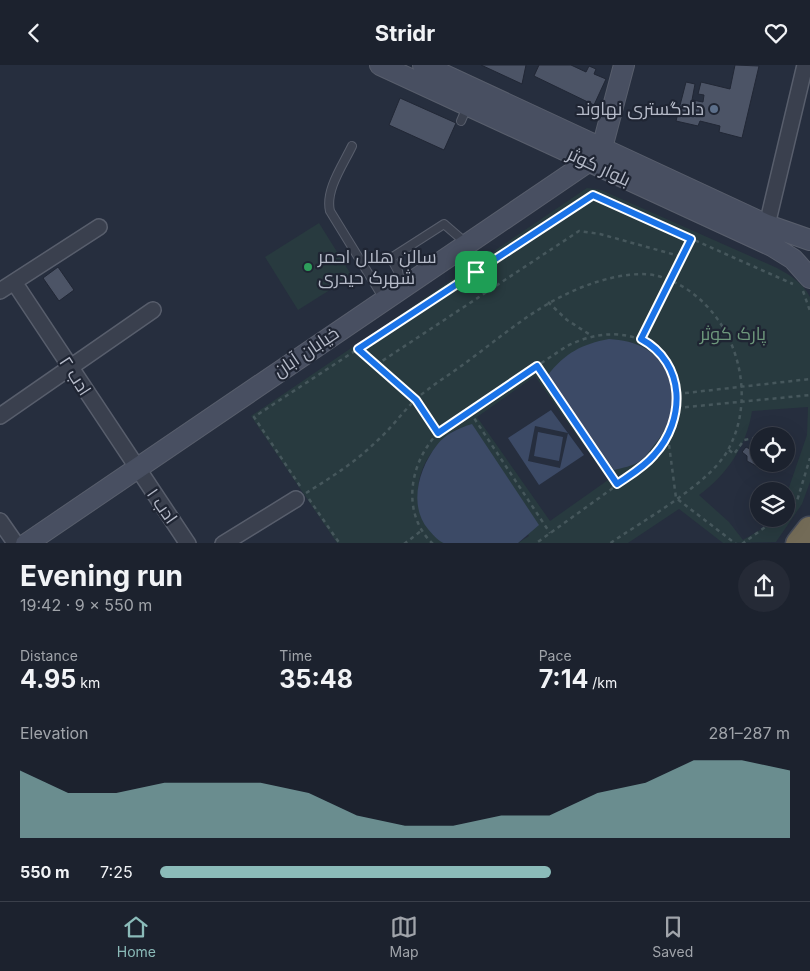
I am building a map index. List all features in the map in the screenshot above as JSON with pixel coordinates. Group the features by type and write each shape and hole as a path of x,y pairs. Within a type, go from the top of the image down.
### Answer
{"highway":[{"path":"799,543 810,530"}],"main road":[{"name":"بلوار کوثر","path":"380,65 464,113 595,155 767,225 810,240"},
{"name":"بلوار کوثر","path":"423,65 782,251 793,259 810,278"},
{"path":"595,155 624,65"},
{"name":"خیابان آبان","path":"26,543 595,155"}],"street":[{"path":"767,225 805,65"},
{"path":"0,291 100,227"},
{"name":"ادب ۲","path":"14,283 136,469"},
{"path":"0,416 153,310"},
{"name":"ادب ۱","path":"136,469 188,543"},
{"path":"223,543 301,496"},
{"path":"0,521 16,543"}],"lane":[{"path":"352,146 332,189 328,205 384,299"},
{"path":"401,287 398,271 391,257 444,224 466,243"}],"path":[{"path":"340,543 301,496 254,417 593,195 802,288 810,311"},
{"path":"376,365 579,231 600,233 683,257"},
{"path":"641,339 671,283 691,239"},
{"path":"301,496 342,472 378,440 416,400 548,302 578,288 608,279 632,275 657,276 708,307 724,327 734,350 740,387 741,402 736,432 729,450 696,484 609,543"},
{"path":"548,302 567,320 592,337"},
{"path":"433,543 421,531 416,519 412,489 421,457 438,433 567,346 592,337 621,334 641,339 662,355 671,368 677,394 677,408 673,427 650,460 535,543"},
{"path":"358,349 416,400 438,433"},
{"path":"537,366 617,484"},
{"path":"677,394 810,379"},
{"path":"677,408 810,395"},
{"path":"470,412 550,533"},
{"path":"668,435 676,498 736,543"},
{"path":"729,450 734,454 744,440 750,439"},
{"path":"795,503 810,458"},
{"path":"742,543 765,527"},
{"path":"404,543 421,531"}],"green space":[{"name":"پارک کوثر","path":"587,188 601,190 777,268 800,284 810,297 810,482 802,504 795,514 795,482 791,482 807,435 808,407 752,411 746,436 734,458 727,469 699,495 729,522 743,540 765,527 786,527 776,542 723,543 679,509 628,543 518,543 529,536 459,428 444,439 432,452 423,467 419,483 418,499 423,515 432,530 446,543 337,543 251,416","holes":["629,341 654,358 670,382","535,376 608,480 550,521 477,417"]},
{"name":"سالن هلال احمر شهرک حیدری","path":"319,223 352,276 298,310 265,257"}],"water":[{"path":"609,339 637,345 646,349 657,358 665,369 670,381 672,394 668,420 663,433 655,444 640,461 631,466 614,470 548,375 568,355 582,347"},
{"path":"551,410 568,433 584,455 539,485 508,438","holes":["535,426 568,433 560,468 528,461"]},
{"path":"472,424 539,525 518,543 444,543 428,529 422,519 418,509 417,498 418,487 425,464 437,445 457,430"},
{"path":"538,432 563,437 559,461 534,456"}],"building":[{"path":"481,65 526,65 522,84"},
{"path":"539,65 571,65 586,72 589,66 596,69 594,74 606,79 594,105 534,76"},
{"path":"735,65 759,66 742,138 719,132 720,126 700,121 698,126 676,121 686,82 695,84 692,100 703,102 704,95 698,94 701,82 730,89"},
{"path":"400,98 456,123 444,150 389,125"},
{"path":"58,267 74,290 59,301 43,278"},
{"path":"746,447 750,449 750,463 747,461 747,456 742,452"}],"place":[{"name":"دادگستری نهاوند","path":"714,109"},
{"name":"سالن هلال احمر شهرک حیدری","path":"308,267"}],"route":[{"path":"593,195 691,239 671,283 641,339 662,355 671,368 676,382 677,398 673,427 655,455 645,465 617,484 537,366 438,433 416,400 358,349 476,272 593,195"}]}
